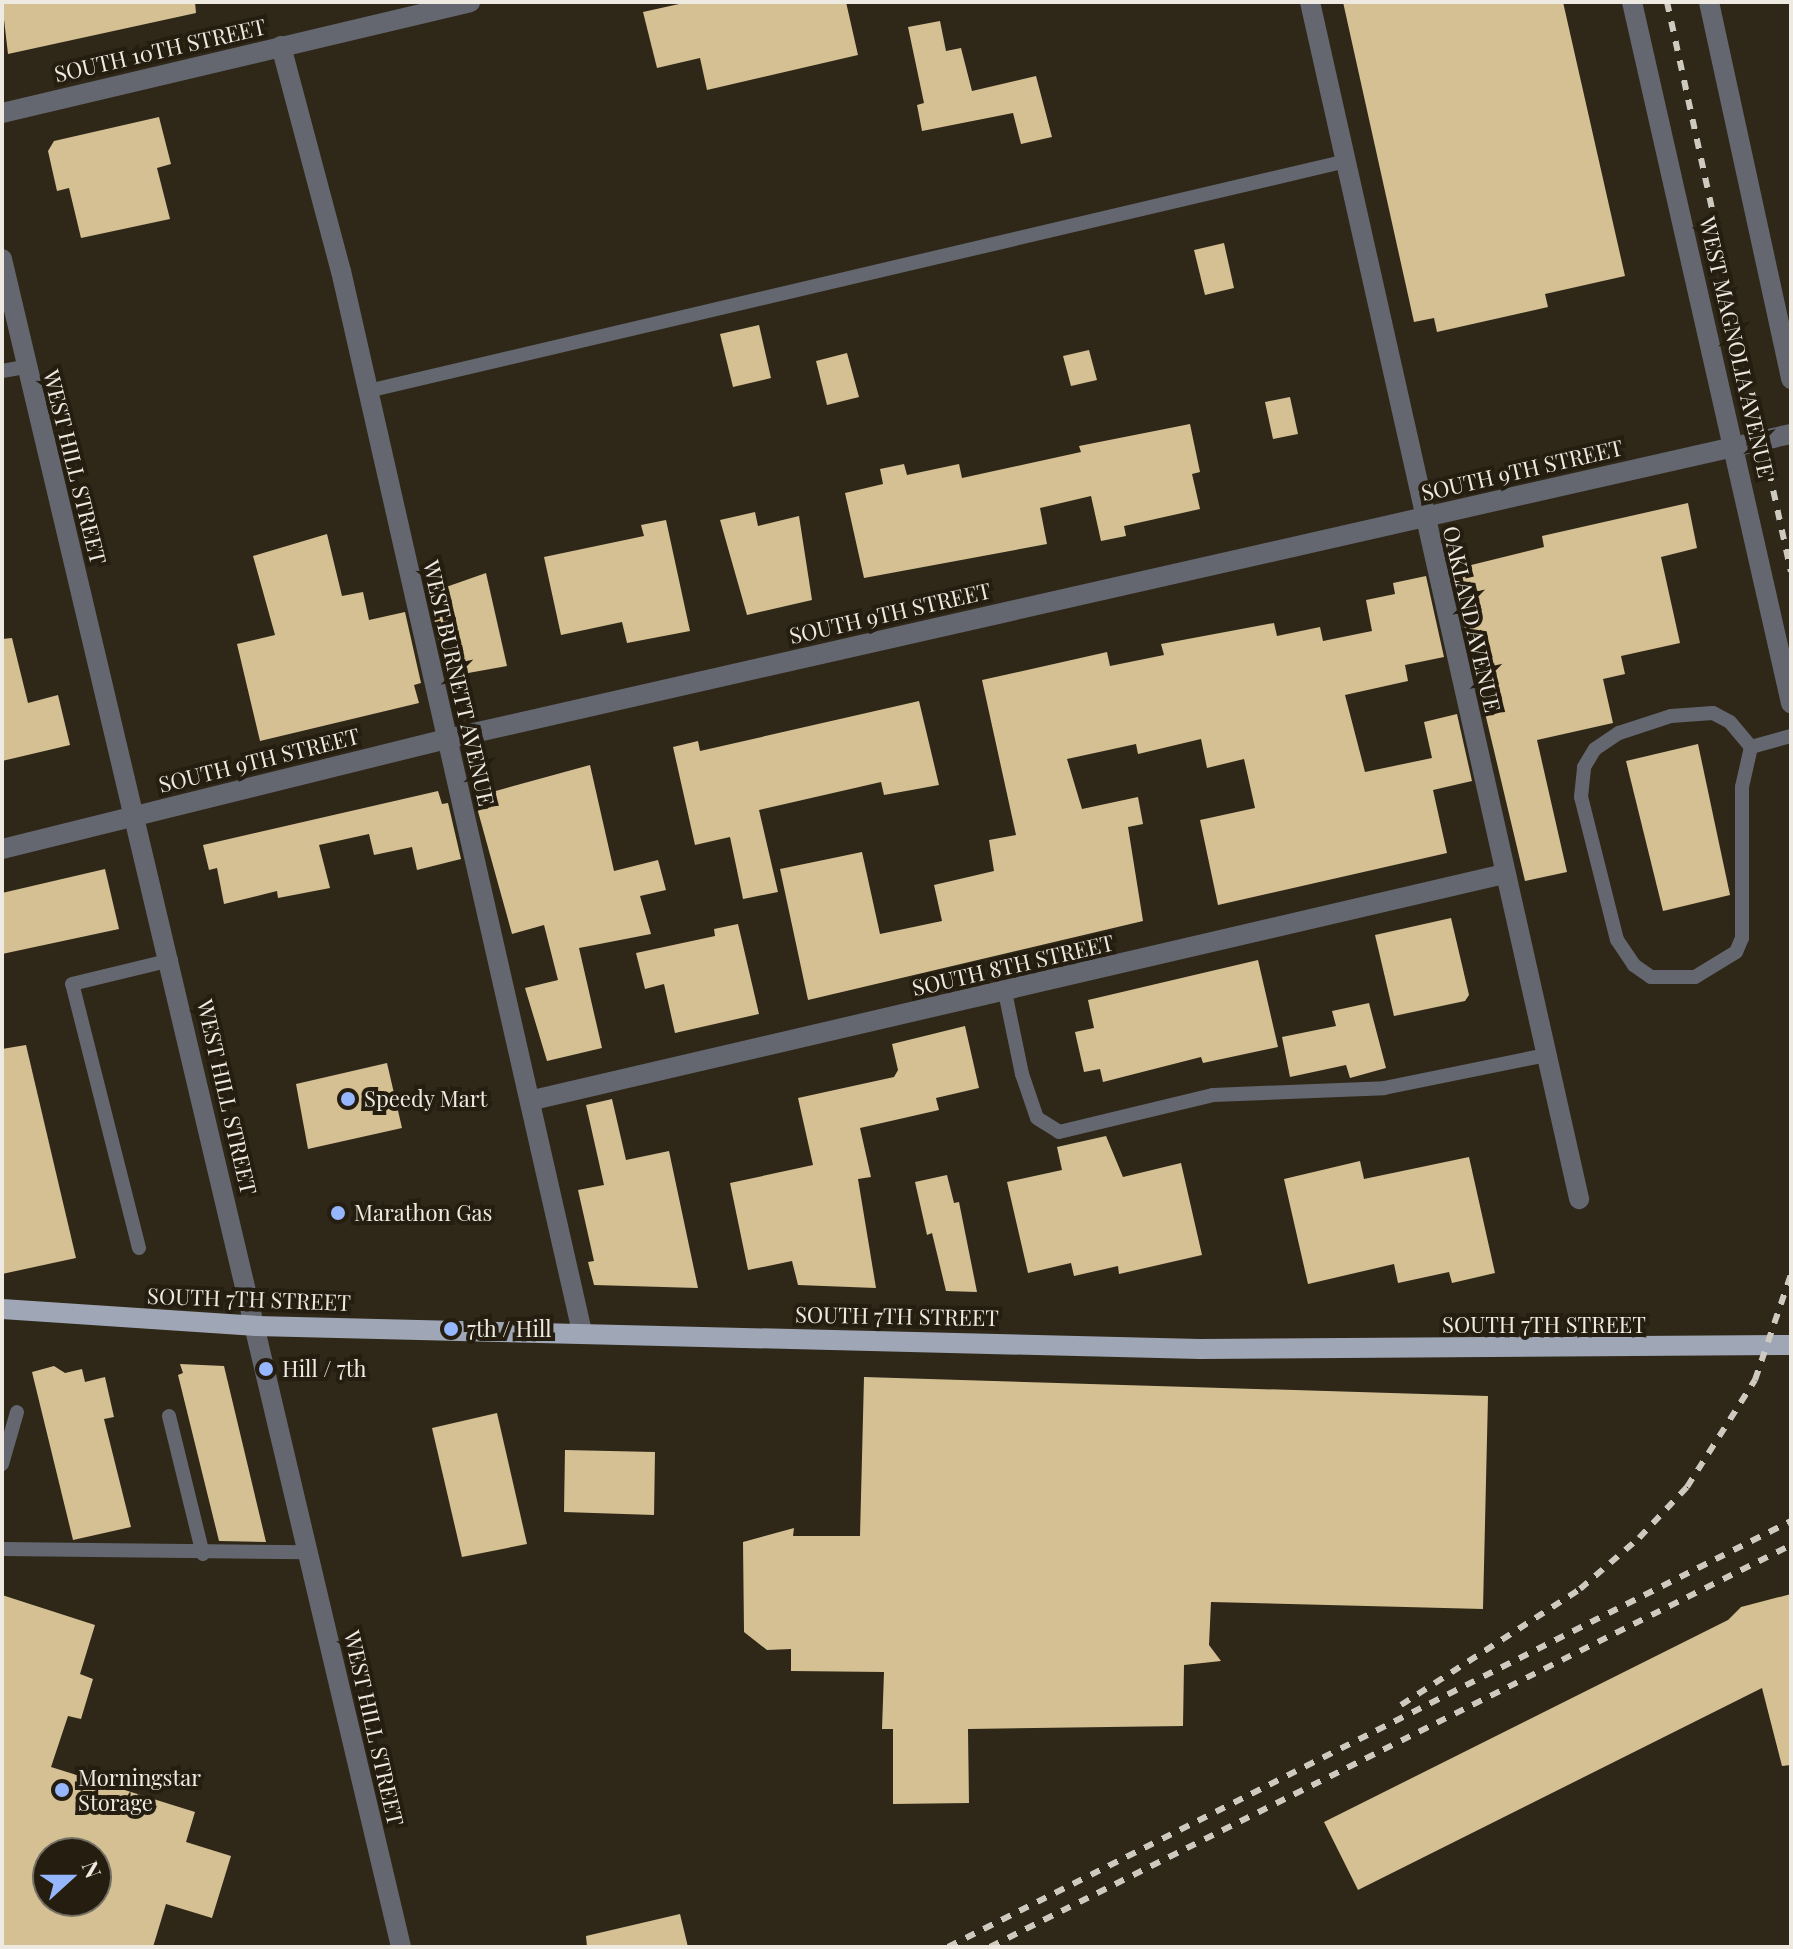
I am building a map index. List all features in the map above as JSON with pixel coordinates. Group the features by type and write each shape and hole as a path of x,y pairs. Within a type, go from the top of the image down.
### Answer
{"main road":[{"name":"SOUTH 7TH STREET","path":"2,1309 256,1326 1200,1349 1791,1345"}],"street":[{"name":"SOUTH 10TH STREET","path":"2,113 470,2"},
{"name":"OAKLAND AVENUE","path":"1310,2 1579,1199"},
{"name":"WEST MAGNOLIA AVENUE","path":"1632,2 1737,446 1791,703"},
{"name":"WEST MAGNOLIA AVENUE","path":"1709,2 1789,349 1791,379"},
{"name":"WEST BURNETT AVENUE","path":"281,46 368,391 533,1100 582,1332"},
{"name":"WEST HILL STREET","path":"2,259 25,367 137,815 401,1947"},
{"name":"SOUTH 9TH STREET","path":"2,849 447,739 1791,434"},
{"name":"SOUTH 8TH STREET","path":"533,1100 1504,874"}],"lane":[{"path":"368,391 1346,161"},
{"path":"2,371 25,367"},
{"path":"1713,713 1730,722 1751,747 1742,787 1742,938 1736,952 1695,977 1651,977 1634,965 1617,940 1581,797 1584,767 1595,749 1619,733 1671,716 1713,713"},
{"path":"1751,747 1791,736"},
{"path":"139,1248 72,984 171,960"},
{"path":"1005,992 1022,1074 1037,1118 1059,1132 1213,1095 1384,1088 1546,1055"},
{"path":"2,1464 17,1412"},
{"path":"169,1416 203,1554"},
{"path":"2,1549 203,1554 309,1552"}],"building":[{"path":"2,2 195,2 196,13 8,54"},
{"path":"688,2 846,2 858,55 707,90 700,58 657,68 643,12"},
{"path":"1343,2 1563,2 1625,276 1545,294 1548,307 1437,332 1434,318 1414,322"},
{"path":"940,21 946,51 961,48 972,91 1036,76 1052,137 1021,144 1013,113 922,131 917,105 924,103 908,27"},
{"path":"159,117 171,164 157,168 170,219 81,238 69,188 57,191 48,151 54,141"},
{"path":"1224,243 1234,288 1205,295 1194,250"},
{"path":"759,325 771,378 733,387 720,334"},
{"path":"1089,350 1097,380 1071,386 1063,356"},
{"path":"847,353 859,397 827,405 816,361"},
{"path":"1290,397 1298,434 1273,439 1265,402"},
{"path":"1190,424 1200,472 1192,474 1200,509 1124,526 1126,536 1101,541 1091,496 1040,508 1047,544 864,578 845,493 883,484 880,469 904,464 907,475 959,464 962,478 1081,452 1079,446"},
{"path":"1688,503 1697,548 1661,557 1680,643 1621,656 1625,674 1603,679 1613,723 1537,740 1567,872 1525,881 1451,570 1544,547 1542,536"},
{"path":"755,512 758,526 799,516 812,600 747,615 720,520"},
{"path":"666,520 690,631 627,643 622,622 561,635 544,557 644,536 641,525"},
{"path":"327,534 342,596 363,592 369,620 405,612 421,683 414,685 419,703 260,741 237,644 275,635 253,556"},
{"path":"486,573 507,666 446,677 429,593"},
{"path":"1426,576 1444,657 1405,665 1408,681 1345,695 1365,772 1432,758 1424,722 1457,714 1472,781 1433,790 1447,853 1218,905 1200,820 1255,808 1244,759 1207,768 1201,739 1138,754 1136,744 1067,759 1082,809 1138,797 1143,824 1128,827 1143,921 808,1000 780,869 862,852 880,934 942,921 934,885 994,871 989,840 1016,835 982,680 1107,652 1110,666 1164,655 1161,644 1274,623 1277,636 1320,627 1323,641 1372,631 1366,600 1395,594 1393,583"},
{"path":"12,638 28,703 58,695 70,745 2,761 2,639"},
{"path":"919,701 939,785 884,795 881,782 759,810 778,892 743,899 730,837 695,845 673,747 698,741 700,751"},
{"path":"1698,744 1730,895 1663,911 1626,761"},
{"path":"590,765 614,871 658,860 666,890 640,896 651,934 579,948 602,1048 547,1061 525,988 558,980 544,925 512,934 474,797"},
{"path":"438,791 442,804 448,803 461,859 417,870 412,847 374,855 369,834 319,845 330,888 278,898 277,891 224,904 217,868 209,870 203,845"},
{"path":"105,869 119,929 2,954 2,893"},
{"path":"1451,918 1469,995 1465,1001 1394,1016 1375,935"},
{"path":"738,924 759,1014 675,1033 664,984 645,989 636,953 715,936 714,929"},
{"path":"1258,960 1278,1047 1203,1063 1201,1057 1103,1082 1100,1069 1084,1072 1075,1032 1094,1028 1088,1000"},
{"path":"1369,1003 1386,1068 1350,1078 1346,1065 1290,1077 1282,1037 1336,1026 1332,1011"},
{"path":"965,1026 979,1088 936,1098 939,1110 860,1128 871,1177 858,1179 876,1288 798,1285 792,1261 748,1270 730,1183 813,1165 798,1098 894,1077 898,1070 892,1044"},
{"path":"26,1045 76,1258 2,1274 2,1049"},
{"name":"Speedy Mart","path":"387,1063 402,1128 308,1149 296,1084"},
{"path":"612,1099 626,1160 669,1151 698,1288 594,1285 588,1262 594,1261 578,1190 604,1185 586,1105"},
{"path":"1106,1136 1123,1177 1181,1163 1202,1255 1119,1274 1118,1266 1074,1276 1071,1263 1028,1273 1007,1182 1062,1170 1057,1147"},
{"path":"1469,1157 1495,1273 1452,1283 1449,1272 1398,1283 1394,1264 1308,1284 1284,1179 1360,1161 1364,1179"},
{"path":"947,1175 954,1203 959,1202 977,1292 946,1291 932,1233 927,1235 915,1182"},
{"path":"180,1364 224,1366 266,1542 219,1541 178,1375 183,1373"},
{"path":"54,1366 65,1373 82,1369 85,1382 105,1377 114,1417 104,1419 131,1527 73,1540 32,1372"},
{"path":"864,1377 1488,1396 1483,1609 1211,1602 1209,1645 1221,1661 1184,1665 1183,1726 968,1729 969,1803 893,1804 893,1729 882,1729 884,1672 791,1671 791,1649 767,1650 744,1632 743,1542 794,1528 793,1536 860,1536"},
{"path":"497,1413 527,1544 462,1557 432,1428"},
{"path":"565,1450 655,1452 654,1515 564,1512"},
{"path":"1791,1594 1791,1765 1782,1766 1762,1688 1358,1890 1324,1822 1728,1620 1741,1607"},
{"name":"Morningstar Storage","path":"2,1595 95,1625 80,1674 93,1679 81,1719 68,1716 51,1767 195,1812 186,1842 231,1856 212,1918 166,1904 153,1947 2,1947"},
{"path":"680,1914 688,1947 587,1947 586,1936"}],"railway":[{"path":"1667,2 1791,572"},
{"path":"1401,1705 1580,1589 1639,1538 1687,1487 1755,1380 1791,1274"},
{"path":"948,1947 1791,1521"},
{"path":"990,1947 1791,1545"}],"place":[{"name":"Speedy Mart","path":"348,1099"},
{"name":"Marathon Gas","path":"338,1213"},
{"name":"7th / Hill","path":"451,1329"},
{"name":"Hill / 7th","path":"266,1369"},
{"name":"Morningstar Storage","path":"62,1790"}]}
